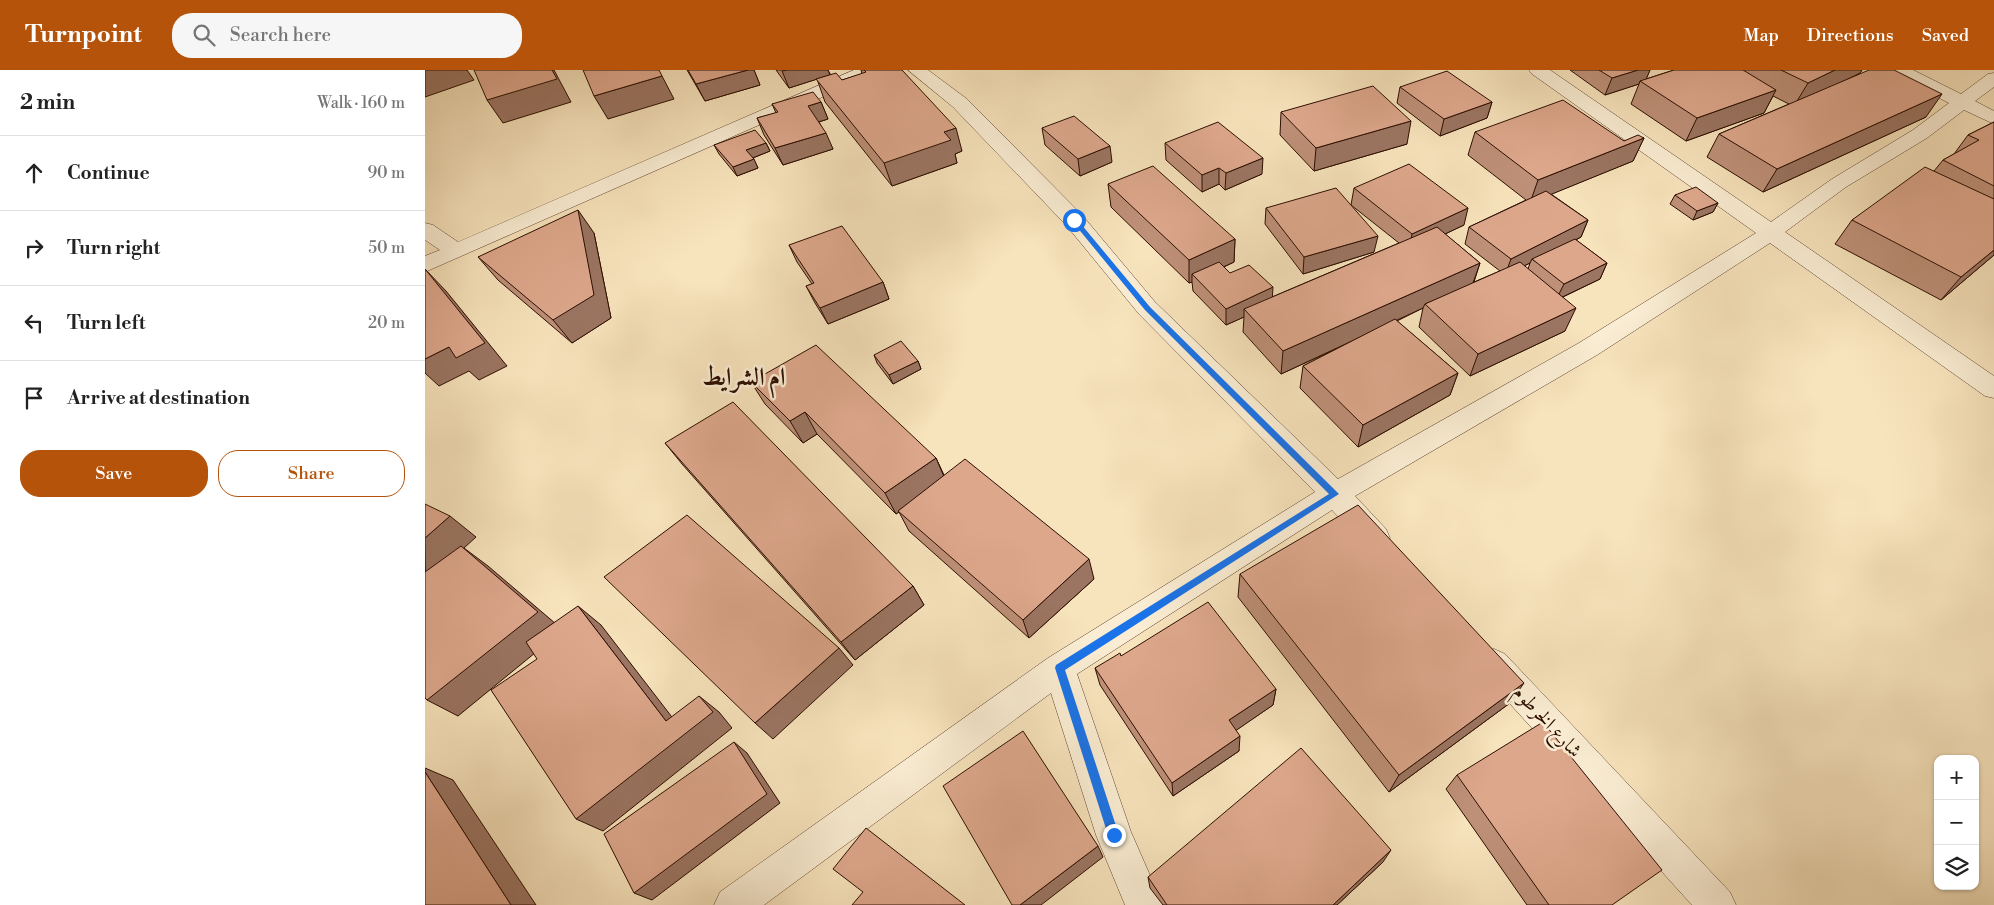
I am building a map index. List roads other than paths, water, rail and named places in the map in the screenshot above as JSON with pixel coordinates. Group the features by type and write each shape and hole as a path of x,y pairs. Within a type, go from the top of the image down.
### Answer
{"street":[{"path":"425,265 455,250 869,70"},
{"path":"917,70 966,110 1074,220 1147,308 1335,494 1396,559"},
{"path":"1538,70 1994,389"},
{"path":"1899,70 1994,118"},
{"path":"733,905 1059,668 1335,494 1588,349 1772,232 1839,183 1920,134 1994,78"},
{"path":"425,230 455,250"},
{"name":"شارع الخرطوم","path":"1476,646 1717,905"},
{"path":"1059,668 1114,835 1144,905"}],"district":[{"name":"ام الشرايط","path":"744,377"}]}
